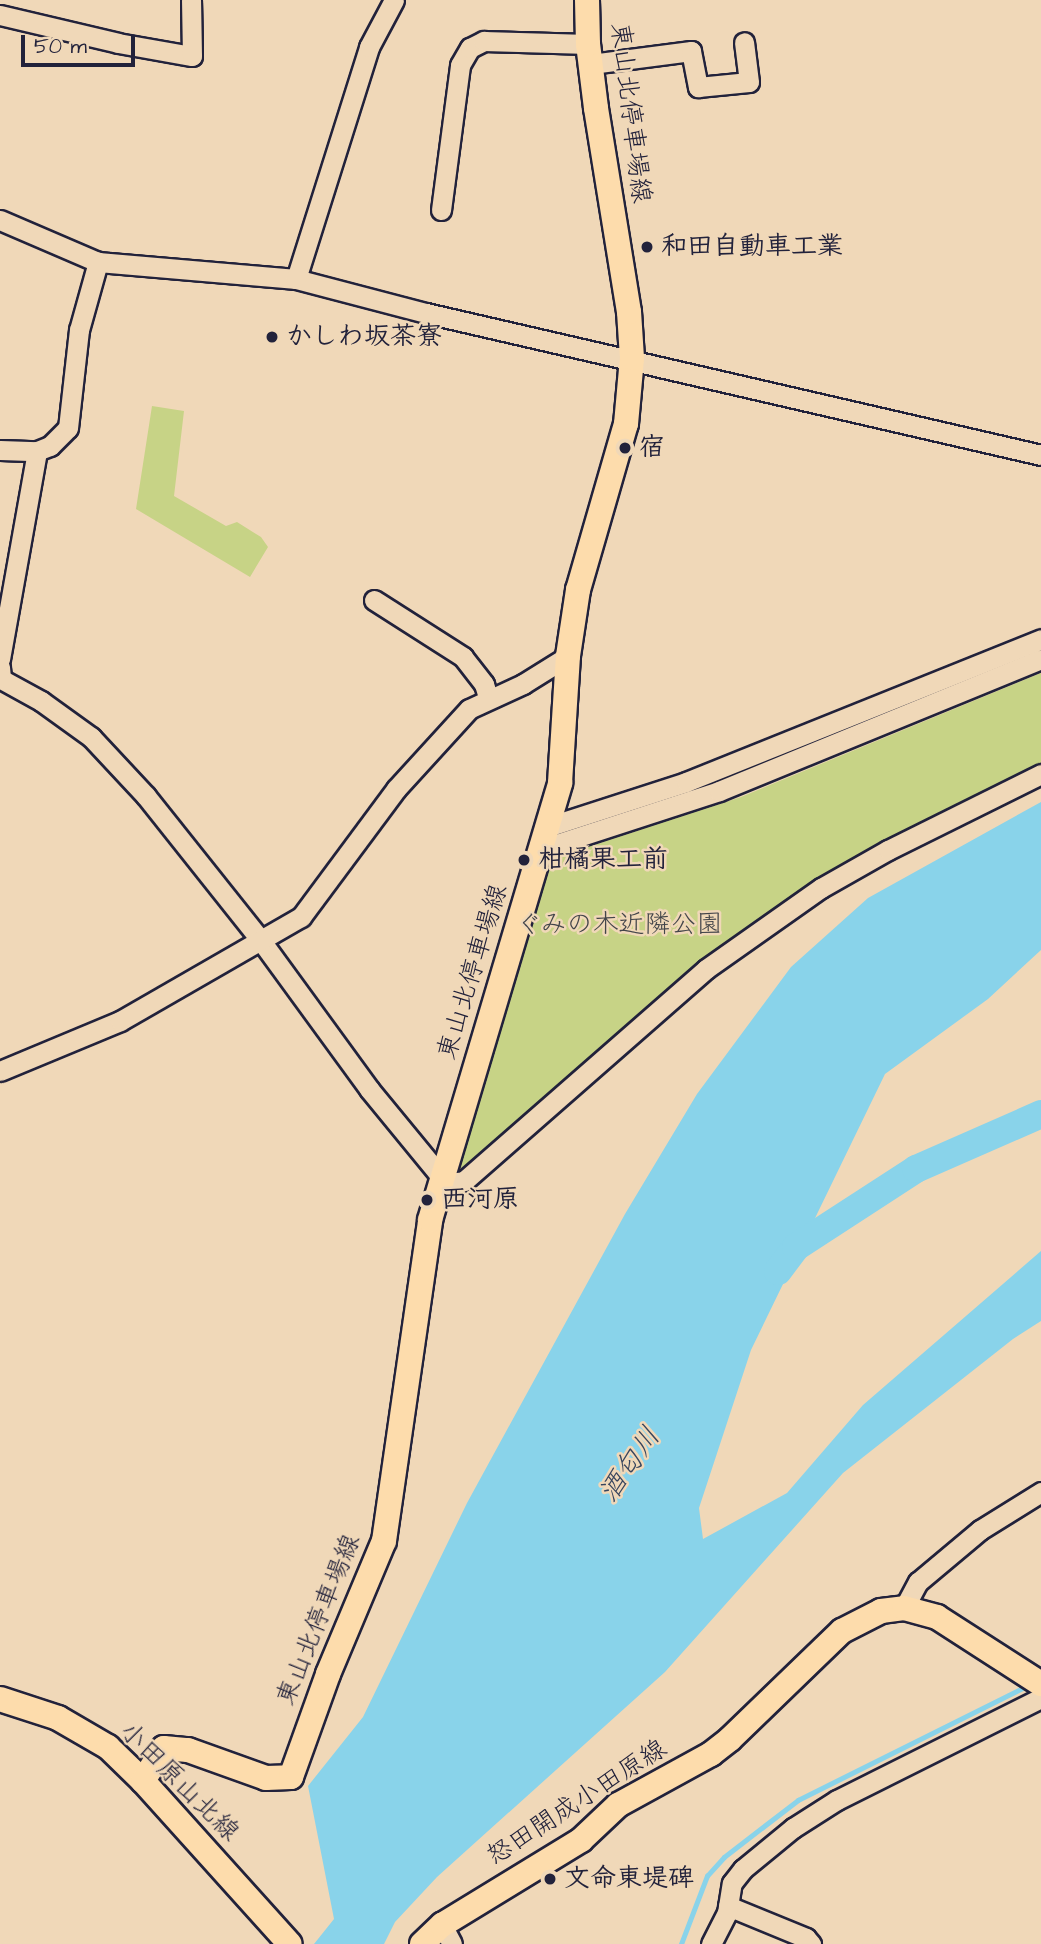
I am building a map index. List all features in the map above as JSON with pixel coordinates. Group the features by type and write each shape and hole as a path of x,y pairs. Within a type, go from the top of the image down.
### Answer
{"main road":[{"name":"東山北停車場線","path":"143,1781 164,1748 188,1749 266,1777 290,1777 328,1674 384,1541 430,1220 560,783 568,656 578,590 626,424 632,358 629,312 590,54 587,0"},
{"name":"怒田開成小田原線","path":"422,1944 447,1935 581,1840 618,1805 711,1754 852,1623 881,1611 904,1608 937,1617 1041,1684"},
{"name":"小田原山北線","path":"0,1699 58,1718 98,1741 143,1781 290,1944"}],"street":[{"path":"0,15 118,43 192,56 191,0"},
{"path":"296,279 369,47 394,0"},
{"path":"441,210 460,65 470,48 484,41 590,54 691,51 698,87 749,82 744,42"},
{"path":"0,220 98,262 296,279 426,313 632,358 1041,455"},
{"path":"0,450 37,451 57,442 68,428 79,330 98,262"},
{"path":"0,659 37,451"},
{"path":"373,600 463,657 484,684 488,697"},
{"path":"544,838 1041,639"},
{"path":"0,1071 120,1021 262,942 301,917 396,789 469,709 488,697 523,684 568,656"},
{"path":"544,838 719,791 1041,660"},
{"path":"0,667 1,679 41,701 91,737 146,796 262,942 369,1089 441,1181 464,1181 706,969 821,888 899,844 1041,774"},
{"path":"904,1608 918,1582 980,1530 1041,1492"},
{"path":"711,1944 728,1906 732,1883 743,1870 793,1828 837,1800 1041,1698"},
{"path":"728,1906 806,1938 811,1944"}],"green space":[{"path":"152,406 184,411 174,496 226,526 237,522 261,537 268,547 250,577 136,509"},
{"name":"ぐみの木近隣公園","path":"1041,673 1041,766 801,895 462,1178 455,1176 551,863 557,857 741,797"}],"water":[{"path":"1041,802 1041,950 988,999 885,1074 751,1350 699,1508 703,1539 787,1493 863,1405 1041,1251 1041,1321 1013,1339 843,1473 665,1672 437,1877 395,1922 384,1944 314,1944 334,1919 308,1786 363,1717 467,1503 625,1214 697,1094 791,967 868,898"}],"waterway":[{"name":"酒匂川","path":"778,1271 796,1247 916,1169 1041,1114"},
{"path":"681,1944 707,1876 724,1857 798,1800 1027,1686"}],"place":[{"name":"和田自動車工業","path":"647,247"},
{"name":"かしわ坂茶寮","path":"272,337"},
{"name":"宿","path":"625,448"},
{"name":"柑橘果工前","path":"524,860"},
{"name":"西河原","path":"427,1200"},
{"name":"文命東堤碑","path":"550,1879"}]}
